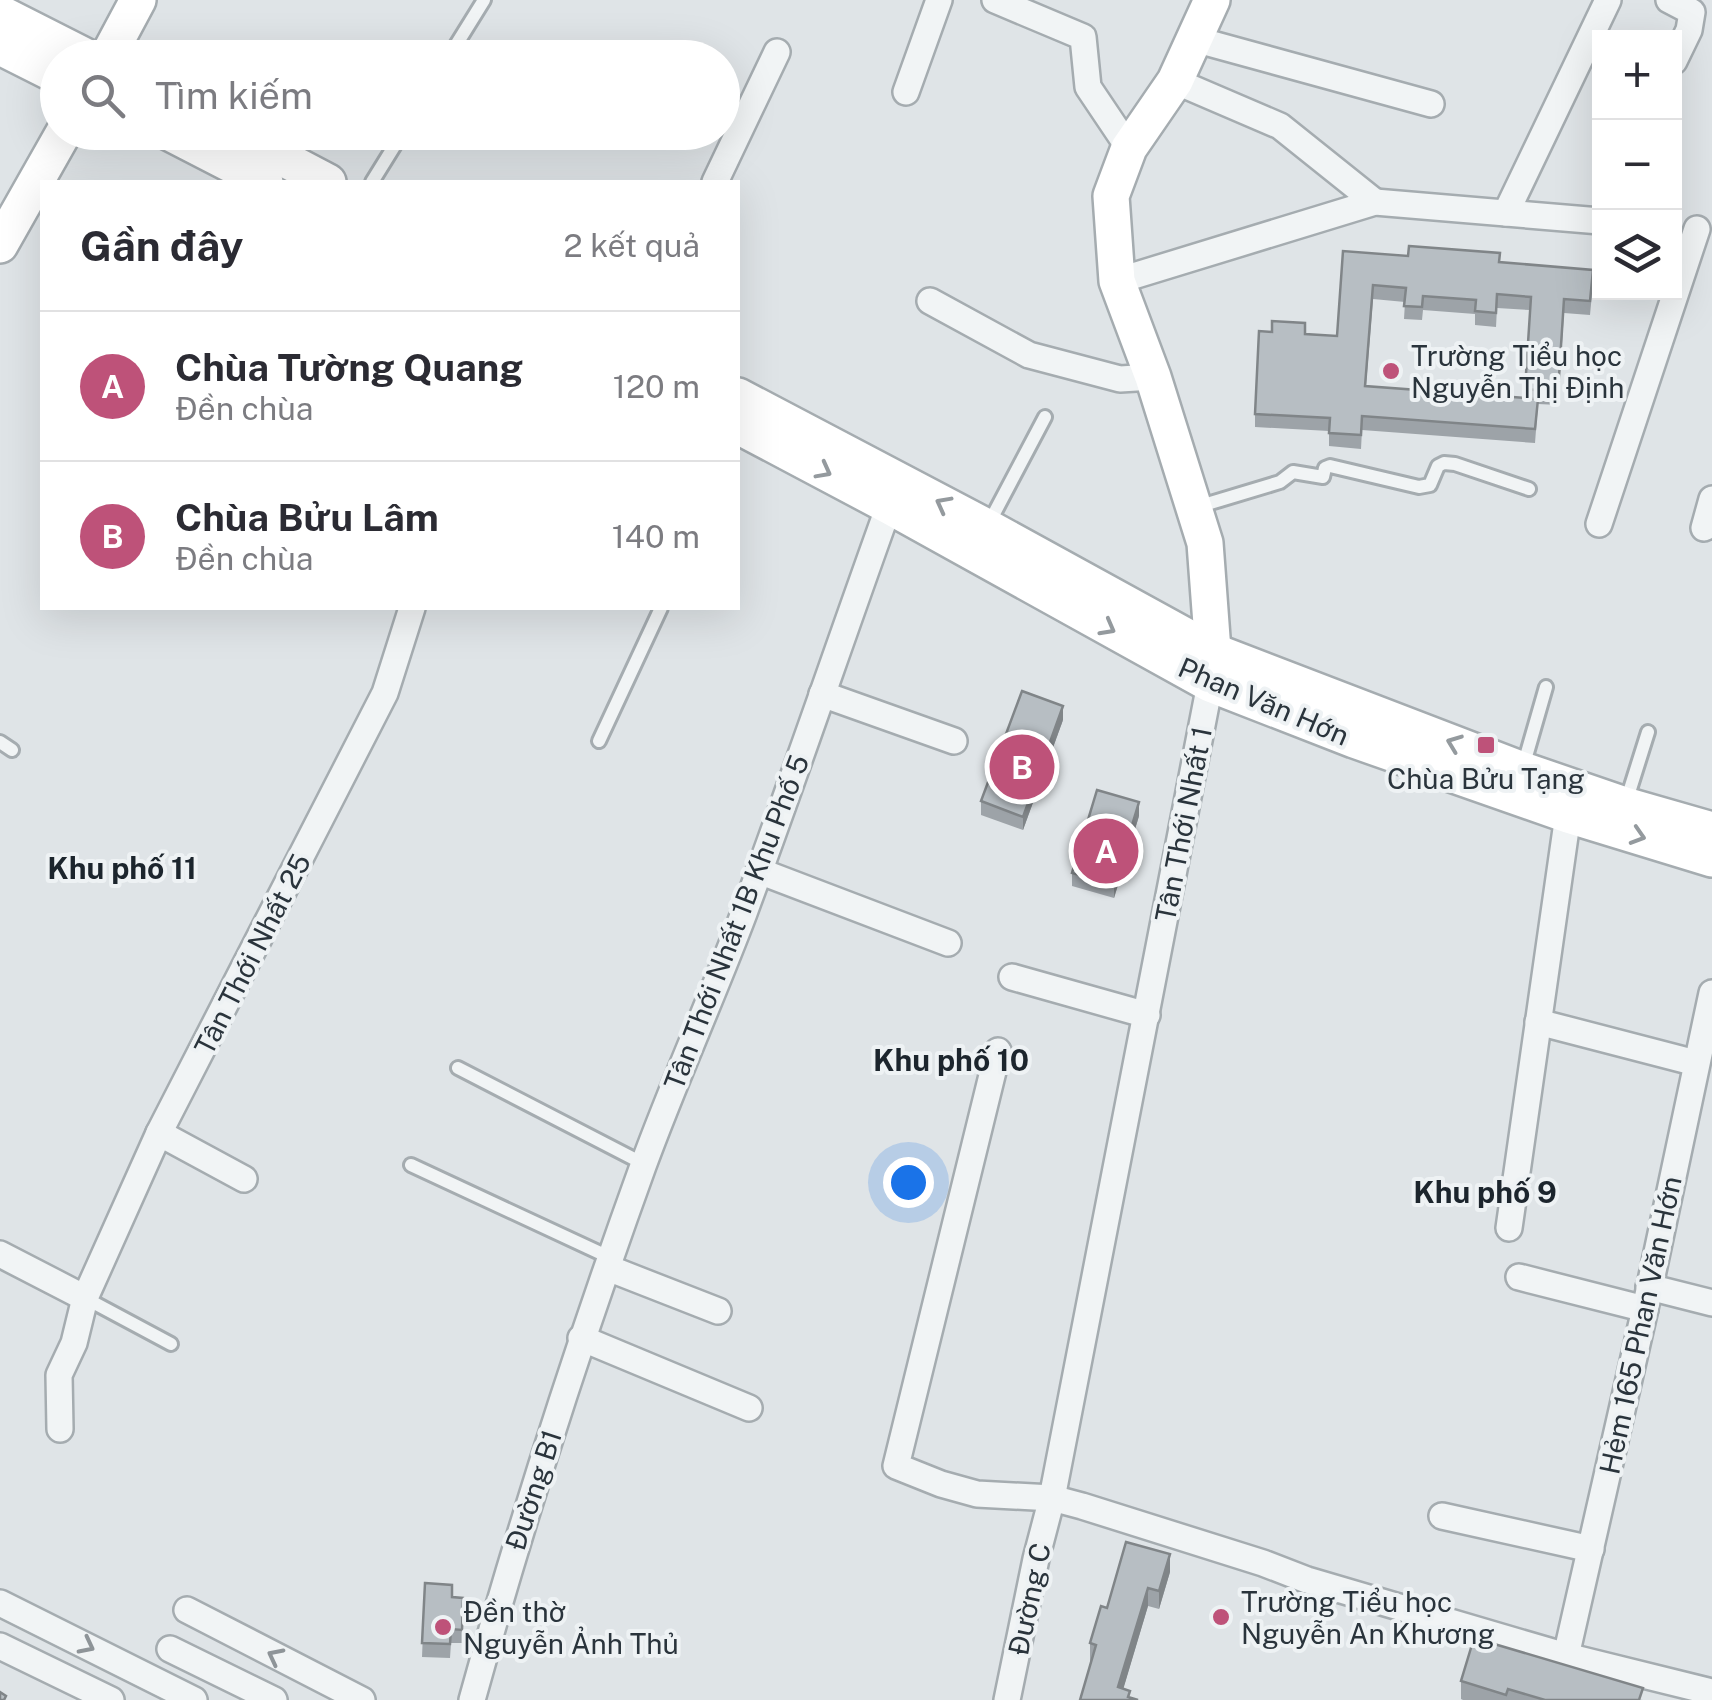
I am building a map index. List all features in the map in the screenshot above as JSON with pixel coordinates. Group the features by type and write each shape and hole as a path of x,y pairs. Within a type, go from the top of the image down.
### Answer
{"main road":[{"path":"117,40 138,0"},
{"name":"Tân Thới Nhất 1","path":"1212,0 1175,81 1128,148 1111,196 1116,281 1153,377 1205,543 1212,668"},
{"path":"0,12 54,40"},
{"path":"0,47 40,67"},
{"path":"0,245 54,150"},
{"path":"200,150 254,180"},
{"path":"267,150 324,180"},
{"name":"Phan Văn Hớn","path":"740,423 987,527 1212,668 1625,805 1712,830"},
{"name":"Phan Văn Hớn","path":"740,424 889,506 1354,740 1568,815 1712,859"}],"street":[{"path":"906,92 939,0"},
{"path":"994,0 1083,37 1088,87 1128,148"},
{"path":"1506,213 1608,0"},
{"path":"1669,0 1692,12 1682,44"},
{"path":"1194,40 1431,104"},
{"path":"740,130 778,52"},
{"path":"1175,81 1280,126 1376,202"},
{"path":"716,180 731,150"},
{"path":"1116,281 1376,202 1592,220"},
{"path":"1599,524 1694,229"},
{"path":"930,301 1029,356 1120,379 1153,377"},
{"path":"1704,528 1712,500"},
{"name":"Tân Thới Nhất 1B Khu Phố 5","path":"581,1338 758,871 889,506"},
{"name":"Tân Thới Nhất 25","path":"60,1429 60,1375 74,1343 85,1298 160,1133 385,692 411,610"},
{"name":"Tân Thới Nhất 1","path":"1052,1498 1212,668"},
{"path":"822,694 954,742"},
{"path":"1509,1228 1568,815"},
{"path":"758,871 948,944"},
{"path":"1012,977 1147,1014"},
{"name":"Hẻm 165 Phan Văn Hớn","path":"1566,1656 1712,993"},
{"path":"1538,1022 1696,1063"},
{"path":"998,1051 896,1466 977,1494 1052,1498 1307,1580 1566,1656 1712,1692"},
{"path":"160,1133 244,1180"},
{"path":"0,1254 85,1298"},
{"path":"610,1263 718,1311"},
{"path":"1519,1277 1647,1298 1712,1302"},
{"path":"581,1338 749,1408"},
{"name":"Đường B1","path":"472,1700 510,1562 581,1338"},
{"name":"Đường C","path":"1007,1700 1052,1498"},
{"path":"1442,1516 1590,1549"},
{"path":"0,1603 194,1700"},
{"path":"186,1610 362,1700"},
{"path":"0,1646 75,1692 111,1700"},
{"path":"170,1649 274,1700"}],"lane":[{"path":"459,40 484,0"},
{"path":"373,180 392,150"},
{"path":"987,527 1045,418"},
{"path":"1194,508 1280,482 1293,472 1323,477 1330,466 1419,488 1430,486 1438,466 1455,464 1529,489"},
{"path":"599,741 659,610"},
{"path":"1523,770 1546,687"},
{"path":"1625,805 1648,732"},
{"path":"458,1068 644,1164"},
{"path":"411,1165 610,1263"},
{"path":"85,1298 171,1344"}],"building":[{"path":"1409,246 1500,253 1499,262 1592,270 1590,301 1564,299 1558,392 1525,389 1531,297 1497,294 1496,313 1475,311 1476,300 1423,296 1422,307 1404,306 1406,288 1373,285 1365,386 1538,399 1535,429 1362,416 1361,435 1329,433 1330,418 1255,414 1259,331 1272,332 1272,321 1305,323 1305,334 1337,336 1343,251 1408,256"},
{"path":"1022,691 1063,706 1023,817 981,801"},
{"path":"1097,790 1139,802 1114,885 1072,873"},
{"path":"1126,1542 1170,1554 1159,1591 1148,1588 1118,1687 1130,1691 1128,1697 1138,1700 1080,1700 1096,1645 1090,1643 1101,1606 1107,1608"},
{"name":"Đền thờ Nguyễn Ảnh Thủ","path":"425,1583 452,1585 452,1597 463,1598 462,1630 451,1629 450,1644 422,1643"},
{"path":"1474,1638 1643,1688 1639,1700 1545,1700 1508,1689 1506,1695 1461,1681"}],"place":[{"name":"Trường Tiểu học Nguyễn Thị Định","path":"1391,371"},
{"name":"Chùa Bửu Tạng","path":"1486,745"},
{"name":"Chùa Bửu Lâm","path":"1022,767"},
{"name":"Chùa Tường Quang","path":"1106,851"},
{"name":"Trường Tiểu học Nguyễn An Khương","path":"1221,1617"},
{"name":"Đền thờ Nguyễn Ảnh Thủ","path":"443,1627"}],"district":[{"name":"Khu phố 11","path":"122,868"},
{"name":"Khu phố 10","path":"951,1060"},
{"name":"Khu phố 9","path":"1485,1192"}]}
